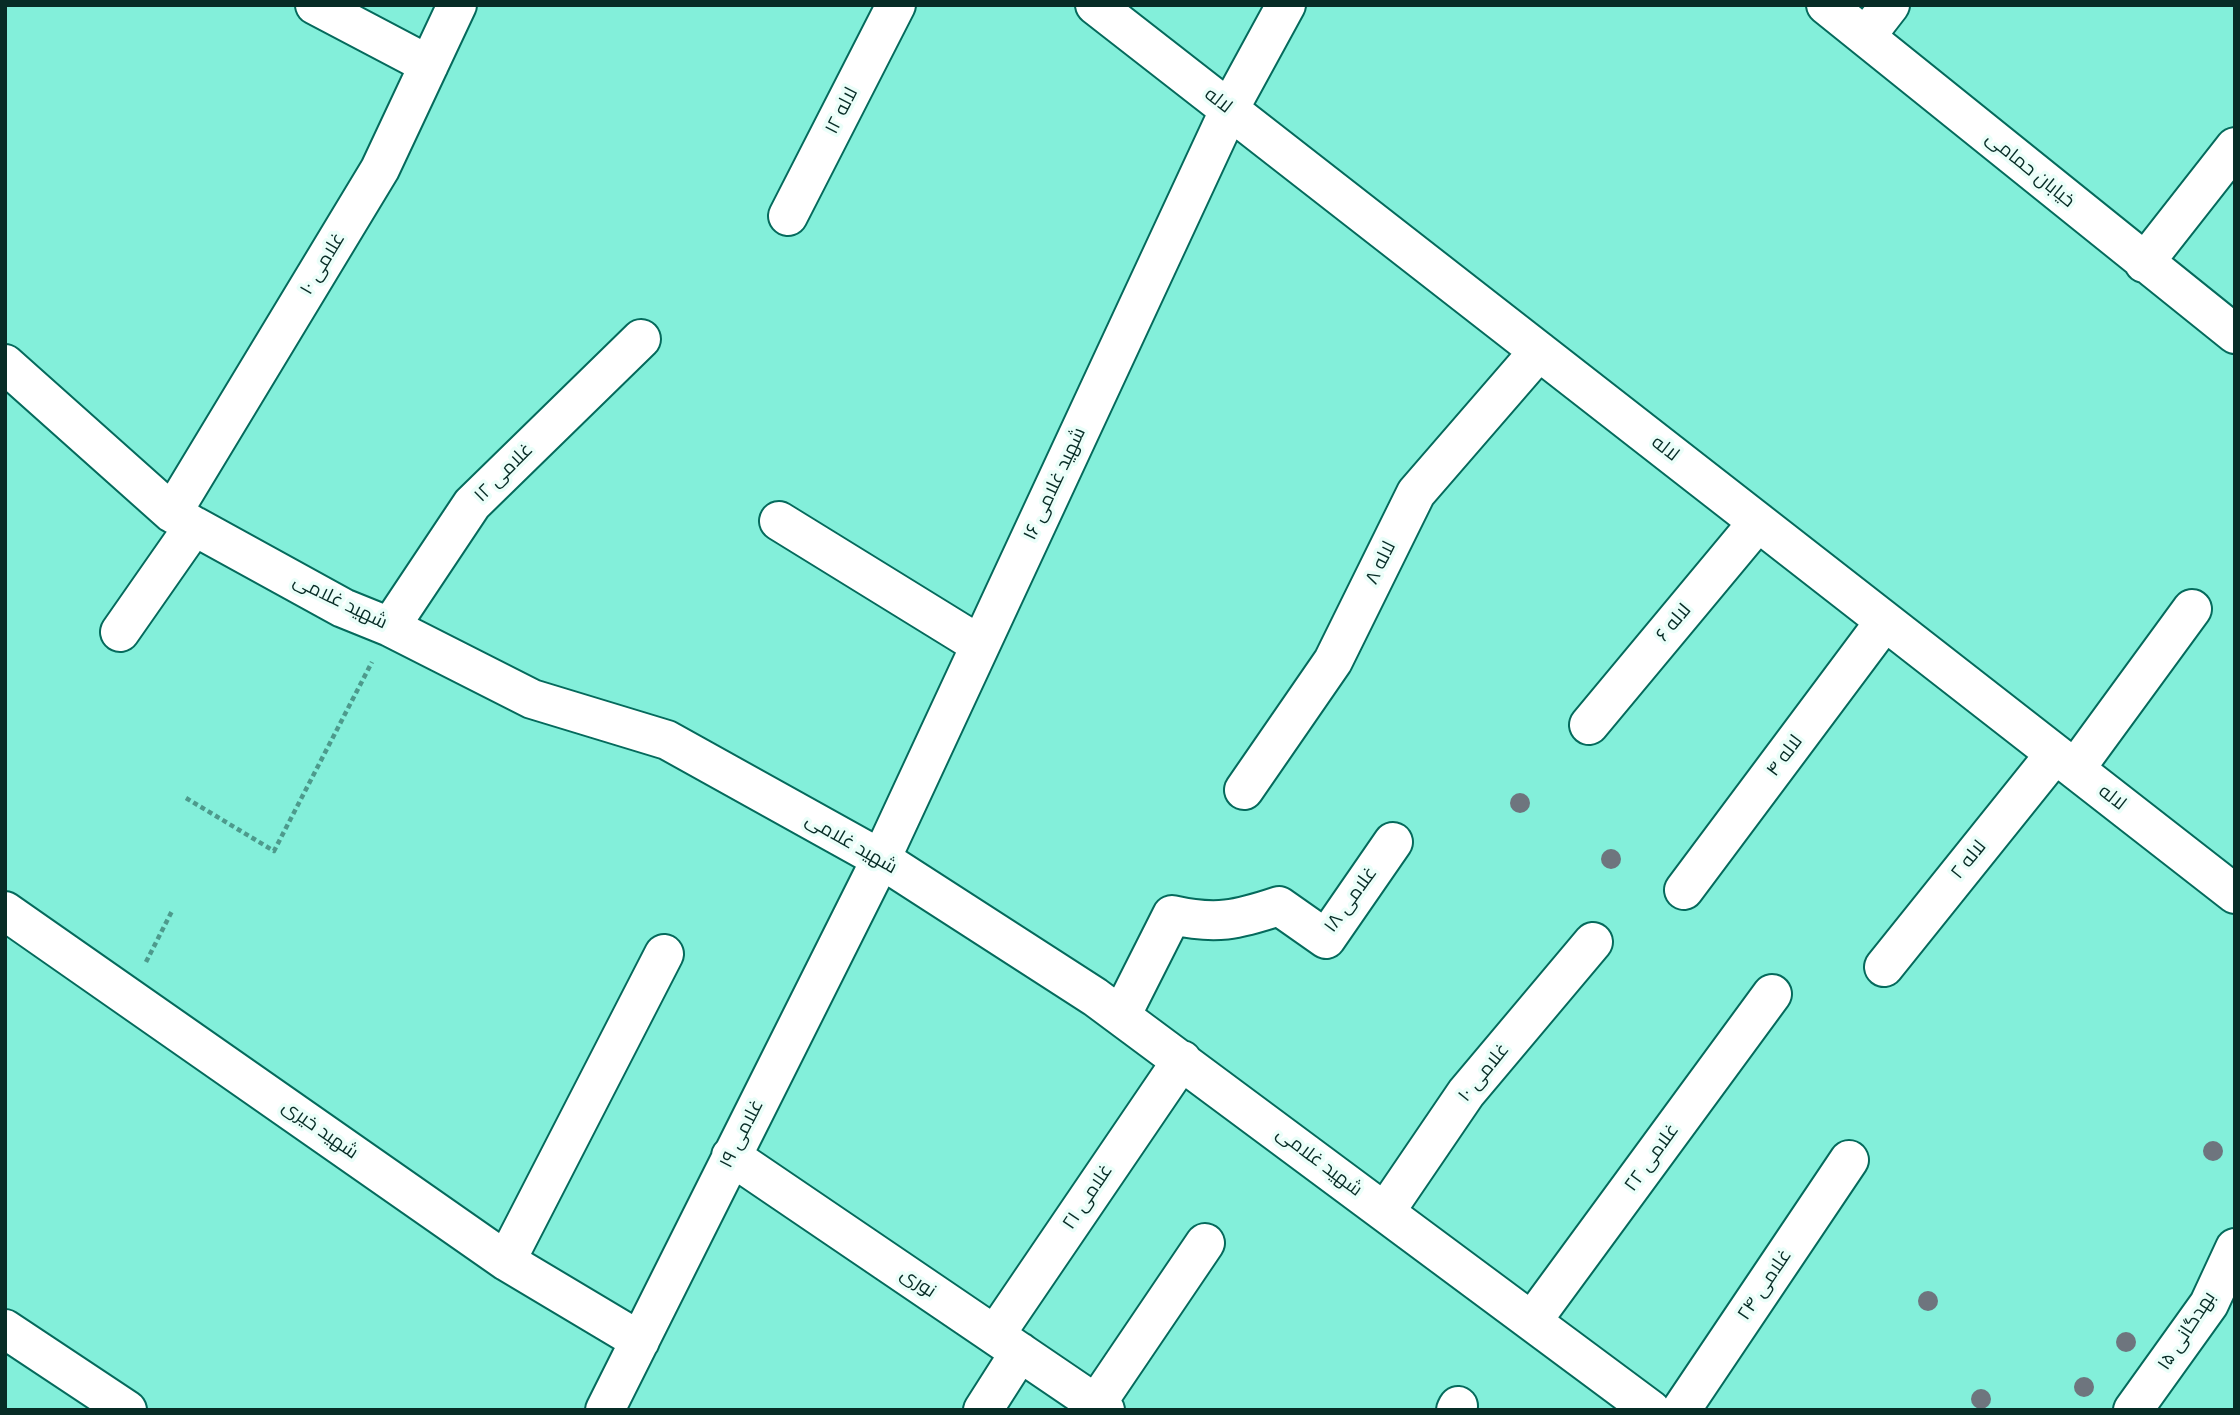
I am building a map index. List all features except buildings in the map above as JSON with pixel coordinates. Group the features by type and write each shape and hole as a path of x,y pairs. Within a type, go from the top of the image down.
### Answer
{"street":[{"path":"315,5 429,65"},
{"name":"غلامی ۱۰","path":"120,632 380,169 457,5"},
{"name":"لاله ۱۲","path":"788,216 896,5"},
{"name":"لاله","path":"1095,5 2235,894"},
{"name":"شهید غلامی ۱۶","path":"881,859 1230,109 1286,5"},
{"name":"خیابان حمامی","path":"1826,5 2235,334"},
{"path":"1866,36 1890,5"},
{"path":"2144,263 2235,147"},
{"name":"غلامی ۱۲","path":"390,627 472,504 641,339"},
{"name":"لاله ۸","path":"1244,790 1333,661 1416,493 1539,351"},
{"name":"شهید غلامی","path":"5,364 183,519 343,608 390,627 532,699 667,740 881,859 1121,1016 1651,1410"},
{"path":"779,521 981,645"},
{"name":"لاله ۶","path":"1589,724 1758,522"},
{"name":"لاله ۲","path":"1884,967 2065,761 2192,609"},
{"name":"لاله ۴","path":"1684,890 1885,621"},
{"name":"غلامی ۱۸","path":"1121,1016 1172,915 1195,921 1235,921 1279,906 1326,939 1393,842"},
{"name":"غلامی ۱۹","path":"606,1410 881,859"},
{"name":"شهید خیری","path":"5,911 506,1261 640,1341"},
{"name":"غلامی ۱۰","path":"1385,1212 1466,1093 1593,942"},
{"path":"506,1261 664,954"},
{"name":"غلامی ۲۲","path":"1532,1321 1772,994"},
{"name":"غلامی ۲۱","path":"983,1410 1008,1343 1182,1060"},
{"name":"نوری","path":"731,1156 1101,1407"},
{"name":"غلامی ۲۴","path":"1681,1410 1849,1160"},
{"path":"1101,1407 1205,1243"},
{"name":"بهدگانی ۱۵","path":"2133,1410 2208,1304 2235,1248"},
{"path":"5,1329 127,1410"}],"path":[{"path":"186,798 274,851 390,627"},
{"path":"128,997 172,911"}]}
